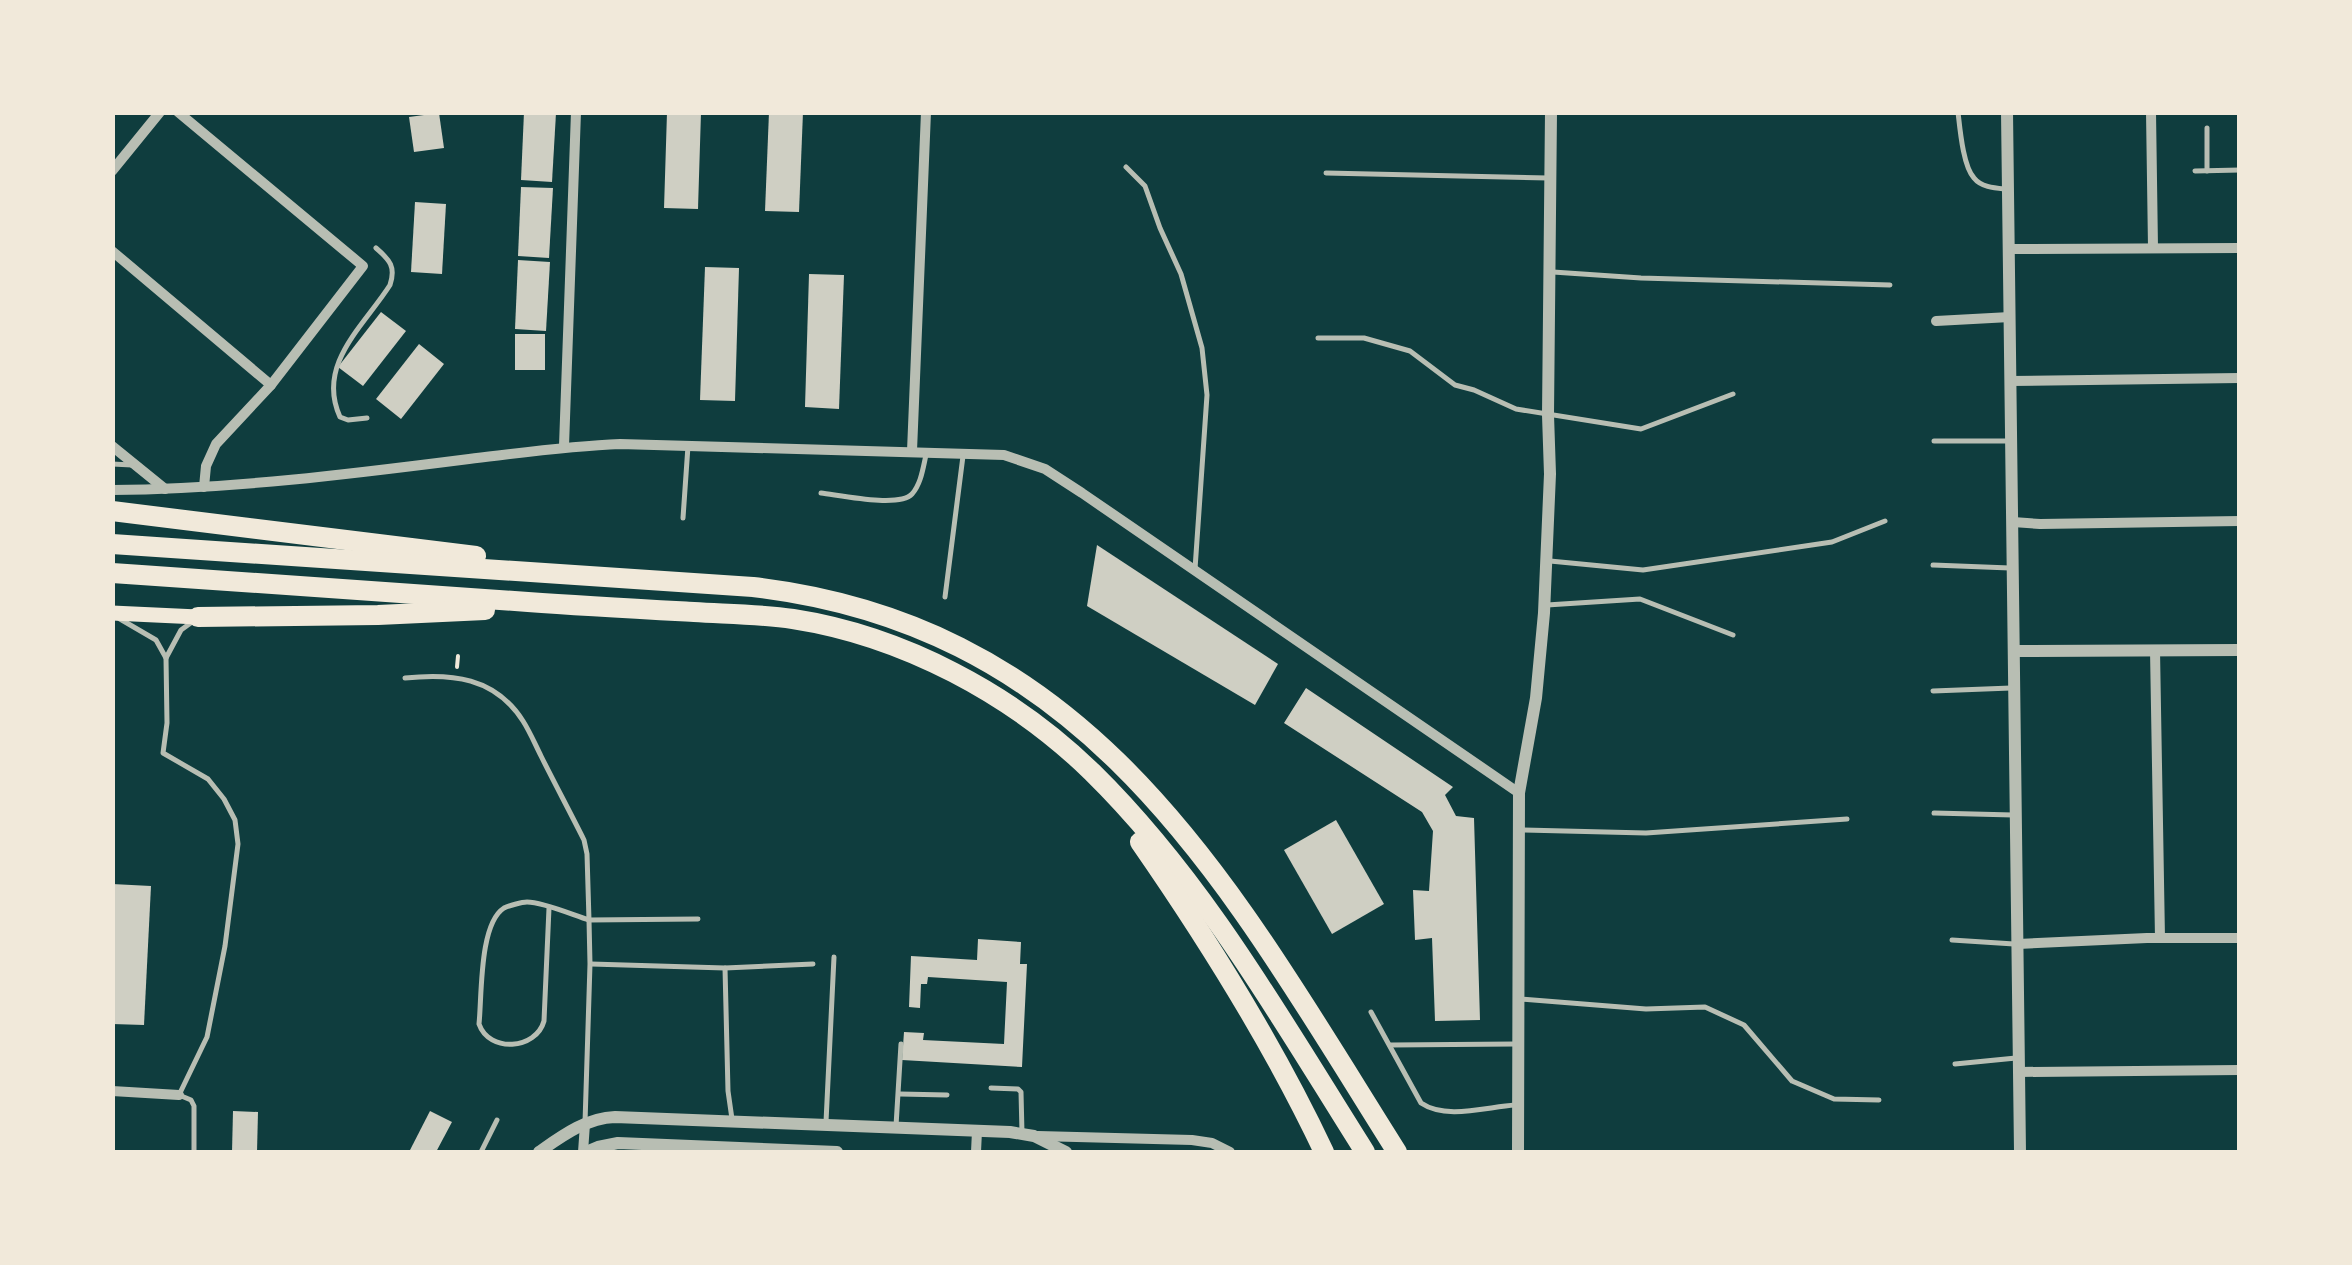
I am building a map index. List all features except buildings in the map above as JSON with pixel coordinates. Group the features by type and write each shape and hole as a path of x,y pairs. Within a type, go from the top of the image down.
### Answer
{"highway":[{"path":"112,512 716,585"},
{"path":"112,544 789,591 882,614 948,641 1058,709 1125,767 1192,844 1250,923 1397,1152"},
{"path":"112,572 756,615 856,633 909,652 973,684 1032,723 1090,771 1155,841 1215,919 1365,1152"},
{"path":"198,617 567,605"},
{"path":"1090,771 1163,876 1240,998 1324,1152"},
{"path":"1335,1054 1411,1152"}],"main road":[{"path":"112,614 198,617"}],"street":[{"path":"112,171 160,112"},
{"path":"178,112 363,266 270,385 216,444 206,466 204,487"},
{"path":"564,446 576,112"},
{"path":"912,451 926,112"},
{"path":"1518,1152 1519,792 1536,698 1550,474 1551,112"},
{"path":"2007,112 2020,1152"},
{"path":"2151,112 2153,248"},
{"path":"2009,249 2240,248"},
{"path":"112,252 270,385"},
{"path":"1936,321 2010,316"},
{"path":"2010,381 2240,378"},
{"path":"112,490 166,490 295,479 564,446 620,444 1004,455 1045,470 1519,792"},
{"path":"112,446 166,490"},
{"path":"2012,522 2240,521"},
{"path":"2014,650 2240,650"},
{"path":"2155,650 2160,938"},
{"path":"2018,944 2240,938"},
{"path":"2019,1065 2240,1070"},
{"path":"112,1091 178,1095"},
{"path":"539,1152 584,1124 615,1117 1192,1140 1212,1143 1230,1152"},
{"path":"733,1122 733,1150"},
{"path":"765,1151 766,1122"},
{"path":"584,1124 584,1152 618,1143 837,1152"},
{"path":"976,1152 977,1131"},
{"path":"1028,1135 1066,1152"}],"lane":[{"path":"1958,112 1967,166 1975,181 2008,189"},
{"path":"2207,128 2207,171"},
{"path":"1126,167 1144,186 1181,274 1202,348 1207,395 1194,569"},
{"path":"2195,171 2240,170"},
{"path":"1326,173 1551,178"},
{"path":"367,418 340,417 334,379 342,350 394,275 390,259 376,248"},
{"path":"1549,272 1890,285"},
{"path":"1318,338 1364,338 1410,352 1454,386 1516,408 1641,429 1733,394"},
{"path":"1934,441 2011,441"},
{"path":"682,518 688,446"},
{"path":"821,492 904,500 918,482 926,452"},
{"path":"945,597 964,454"},
{"path":"112,464 135,465"},
{"path":"1546,560 1642,570 1832,542 1885,521"},
{"path":"1933,565 2013,568"},
{"path":"1544,605 1640,599 1734,636"},
{"path":"112,614 156,640 166,658"},
{"path":"194,1152 194,1106 178,1095 206,1038 225,946 238,844 235,820 208,779 163,753 167,724 166,658 181,630 198,617"},
{"path":"405,678 434,674 457,677 480,684 504,699 522,719 584,840 590,964 584,1124"},
{"path":"1932,691 2014,688"},
{"path":"1934,812 2016,815"},
{"path":"1519,830 1646,833 1847,820"},
{"path":"550,908 541,1032 532,1040 514,1044 493,1042 483,1035 480,1024 486,938 492,922 504,908 529,902 550,908 589,920 698,919"},
{"path":"1952,940 2018,944"},
{"path":"826,1125 834,956"},
{"path":"590,964 725,968 812,964"},
{"path":"725,968 728,1091 733,1122"},
{"path":"1518,999 1646,1008 1706,1007 1744,1025 1792,1081 1834,1099 1879,1100"},
{"path":"1372,1012 1421,1103 1430,1110 1452,1112 1518,1105"},
{"path":"896,1128 901,1044"},
{"path":"1390,1045 1518,1044"},
{"path":"1955,1064 2019,1065"},
{"path":"991,1088 1021,1092 1028,1135"},
{"path":"899,1094 948,1095"},
{"path":"481,1152 497,1120"}]}
